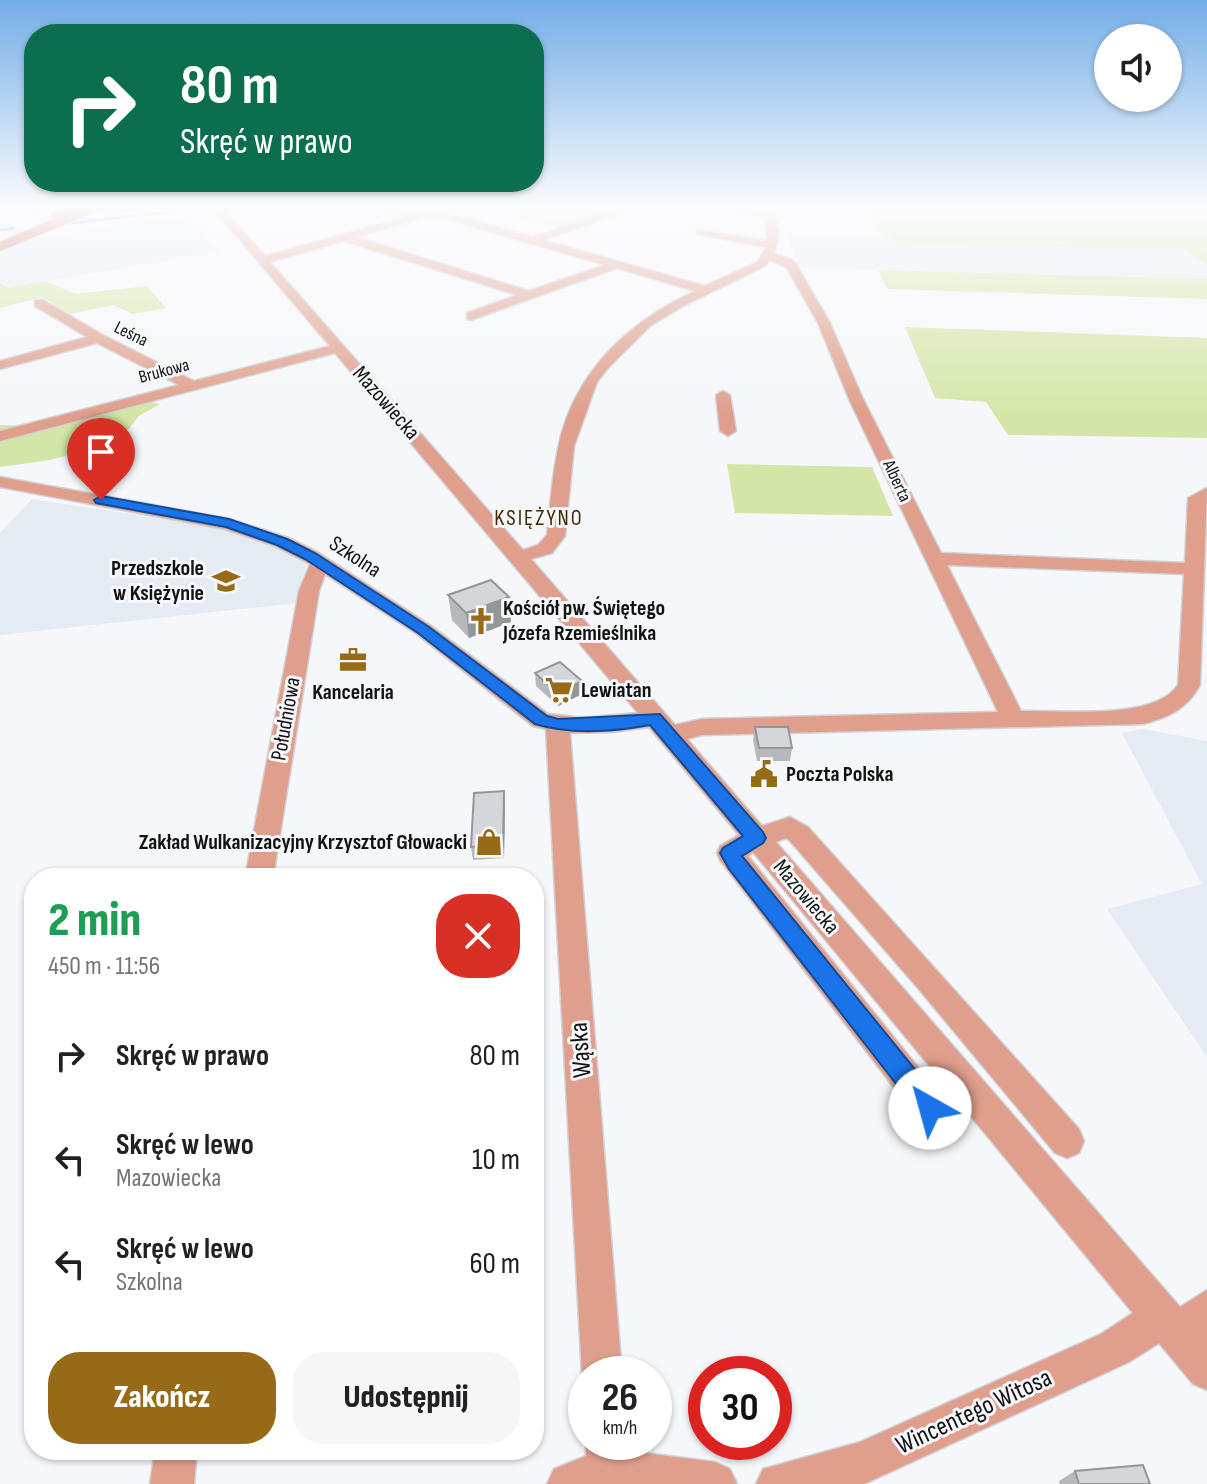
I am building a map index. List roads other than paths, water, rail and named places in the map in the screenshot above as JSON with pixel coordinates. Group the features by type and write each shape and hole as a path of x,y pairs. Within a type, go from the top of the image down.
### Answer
{"street":[{"name":"Mazowiecka","path":"275,274 756,838 1182,1320 1207,1370"},
{"path":"463,274 532,296"},
{"path":"471,316 590,274"},
{"path":"652,274 706,290"},
{"path":"519,557 545,549 556,536 566,446 590,382 635,331 706,290 742,274"},
{"name":"Alberta","path":"797,274 824,323 856,399 1014,721"},
{"name":"Leśna","path":"39,303 98,338 190,385"},
{"name":"Leśna","path":"0,365 98,338"},
{"name":"Brukowa","path":"0,436 338,348"},
{"path":"723,395 728,431"},
{"name":"Szkolna","path":"0,482 229,524 282,542 424,630 527,711 558,725 661,727"},
{"path":"661,727 1014,721 1143,716 1167,709 1183,697 1189,685 1197,498 1207,493"},
{"path":"934,559 1174,566 1196,571"},
{"name":"Południowa","path":"261,868 309,591 320,563"},
{"name":"Wąska","path":"558,725 601,1356"},
{"path":"930,1108 730,853 756,838 790,827 799,834 928,978 1067,1141"},
{"name":"Wincentego Witosa","path":"778,1484 803,1481 864,1462 1003,1396 1182,1320"},
{"path":"172,1484 175,1460"},
{"path":"595,1465 715,1484"}],"place":[{"name":"Przedszkole w Księżynie","path":"226,581"},
{"name":"Kościół pw. Świętego Józefa Rzemieślnika","path":"481,621"},
{"name":"Kancelaria","path":"353,660"},
{"name":"Lewiatan","path":"559,690"},
{"name":"Poczta Polska","path":"764,774"},
{"name":"Zakład Wulkanizacyjny Krzysztof Głowacki","path":"489,842"}],"district":[{"name":"KSIĘŻYNO","path":"539,518"}]}
